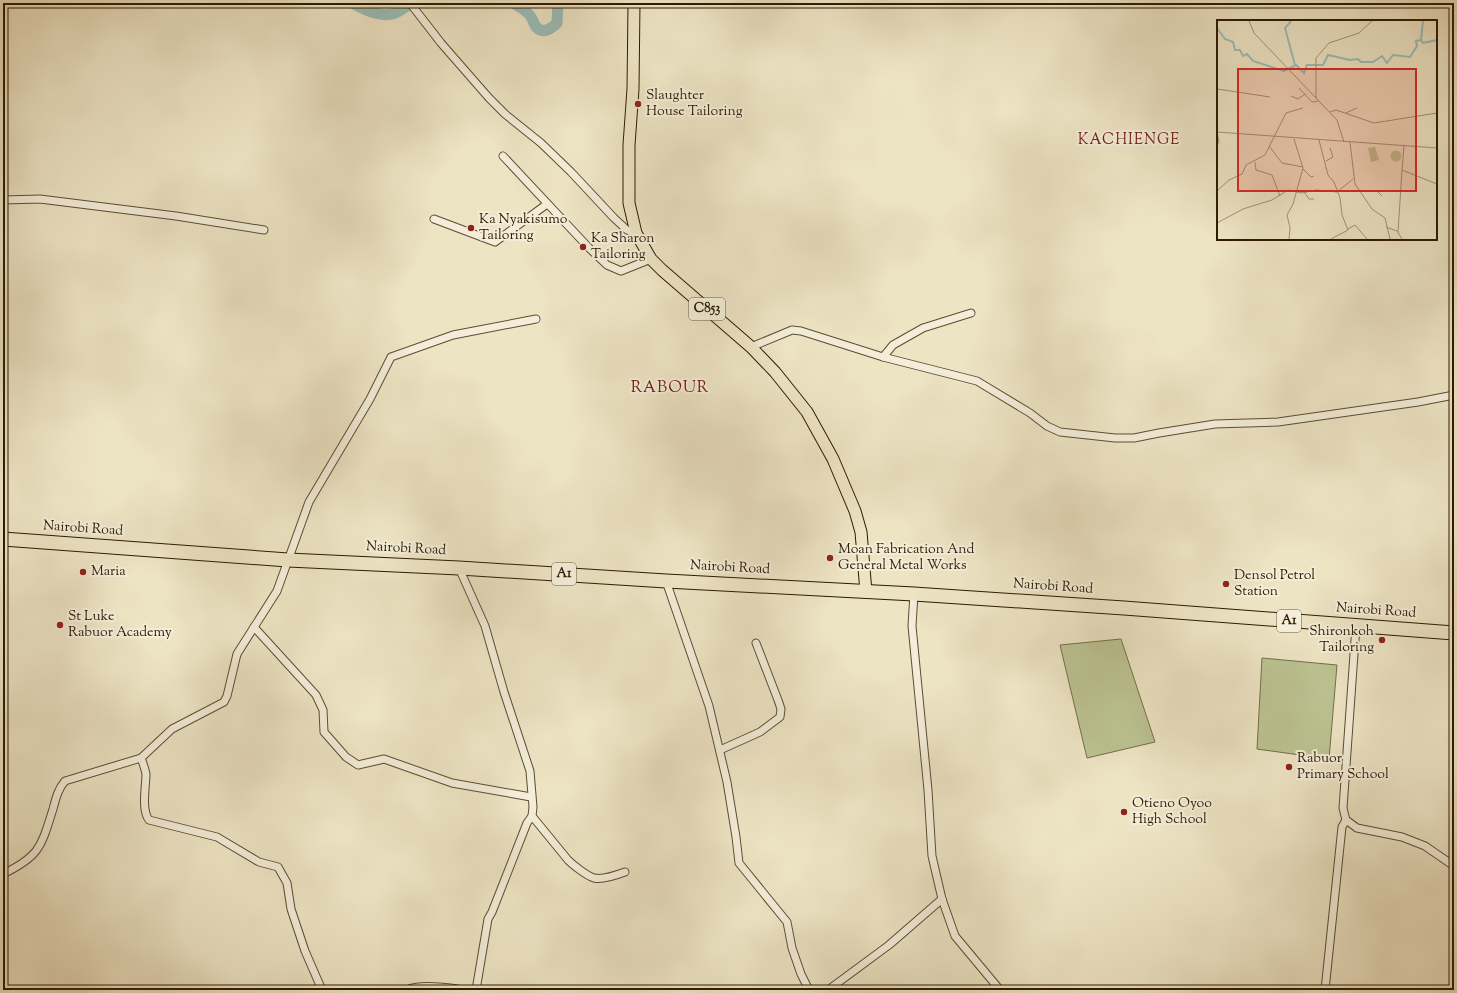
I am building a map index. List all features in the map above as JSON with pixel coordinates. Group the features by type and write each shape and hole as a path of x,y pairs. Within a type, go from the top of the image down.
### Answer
{"highway":[{"name":"Nairobi Road","path":"3,539 288,560 459,568 914,594 1454,633"}],"main road":[{"name":"C853","path":"634,3 629,145 629,203 636,233 651,259 751,346 775,372 807,412 833,459 855,511 861,532 866,592"}],"street":[{"path":"410,3 441,43 489,98 505,114 541,143 626,230 636,233"},
{"path":"503,156 547,204 607,265 621,271 651,259"},
{"path":"3,200 40,199 176,216 264,230"},
{"path":"434,219 494,242 547,204"},
{"path":"883,357 893,345 923,328 971,313"},
{"path":"3,874 22,865 31,858 38,849 44,838 59,789 65,781 141,758 172,729 224,702 238,654 277,591 310,502 370,399 391,357 453,335 536,319"},
{"path":"751,346 792,330 801,331 883,357 977,381 1030,413 1047,426 1060,432 1115,438 1134,438 1159,432 1215,424 1278,422 1411,403 1454,395"},
{"path":"459,568 485,626 504,692 530,771 533,807 532,816 527,823 488,920 476,990"},
{"path":"666,581 709,706 727,782 739,863 787,922 792,948 801,974 809,990"},
{"path":"914,594 912,626 928,790 932,856 942,899 956,936 1000,990"},
{"path":"254,626 316,695 324,710 324,732 346,757 358,765 384,759 452,783 531,797"},
{"path":"1356,626 1343,808 1346,820 1357,828 1402,837 1425,846 1454,866"},
{"path":"720,750 760,732 780,717 778,700 756,642"},
{"path":"141,758 146,772 144,800 147,818 149,820 216,837 259,862 278,867 287,883 291,909 305,951 322,990"},
{"path":"532,816 573,864 594,878 615,876 625,872"},
{"path":"1325,990 1342,827 1346,820"},
{"path":"828,990 889,945 942,899"},
{"path":"406,990 423,987 463,990"},
{"path":"632,990 671,990"},
{"path":"1023,990 1100,990"}],"green space":[{"path":"1121,639 1155,742 1087,758 1060,645"},
{"path":"1262,658 1337,665 1329,759 1257,749"}],"waterway":[{"path":"352,3 371,12 387,15 402,10 411,3"},
{"path":"513,3 527,12 536,27 540,30 550,28 557,23 558,3"}],"place":[{"name":"Slaughter House Tailoring","path":"638,104"},
{"name":"Ka Nyakisumo Tailoring","path":"471,228"},
{"name":"Ka Sharon Tailoring","path":"583,247"},
{"name":"Moan Fabrication And General Metal Works","path":"830,558"},
{"name":"Maria","path":"83,572"},
{"name":"Densol Petrol Station","path":"1226,584"},
{"name":"St Luke Rabuor Academy","path":"60,625"},
{"name":"Shironkoh Tailoring","path":"1382,640"},
{"name":"Rabuor Primary School","path":"1289,767"},
{"name":"Otieno Oyoo High School","path":"1124,812"}],"district":[{"name":"KACHIENGE","path":"1129,140"},
{"name":"RABOUR","path":"670,388"}]}
